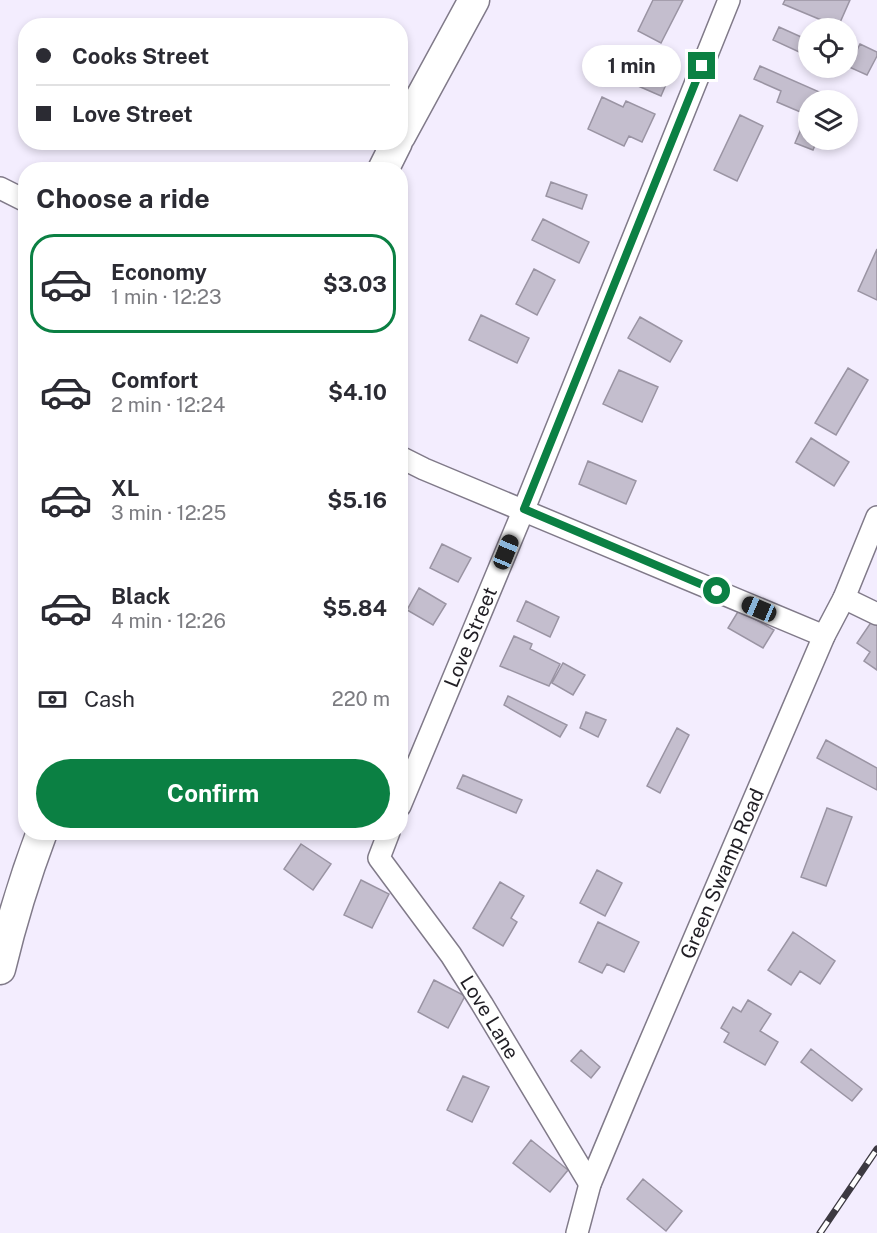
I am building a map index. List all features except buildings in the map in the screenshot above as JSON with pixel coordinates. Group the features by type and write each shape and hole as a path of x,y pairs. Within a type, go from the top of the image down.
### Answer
{"street":[{"path":"408,121 474,0"},
{"name":"Love Street","path":"408,787 524,509 729,0"},
{"path":"0,188 18,197"},
{"path":"408,461 824,636"},
{"name":"Green Swamp Road","path":"577,1233 590,1184 631,1086 824,636 844,598 877,517"},
{"path":"844,598 877,614"},
{"path":"0,969 28,868 39,840"},
{"name":"Love Lane","path":"386,840 378,858 451,955 590,1184"}],"railway":[{"path":"820,1233 877,1149"}],"route":[{"path":"702,66 524,509 717,591"}]}
